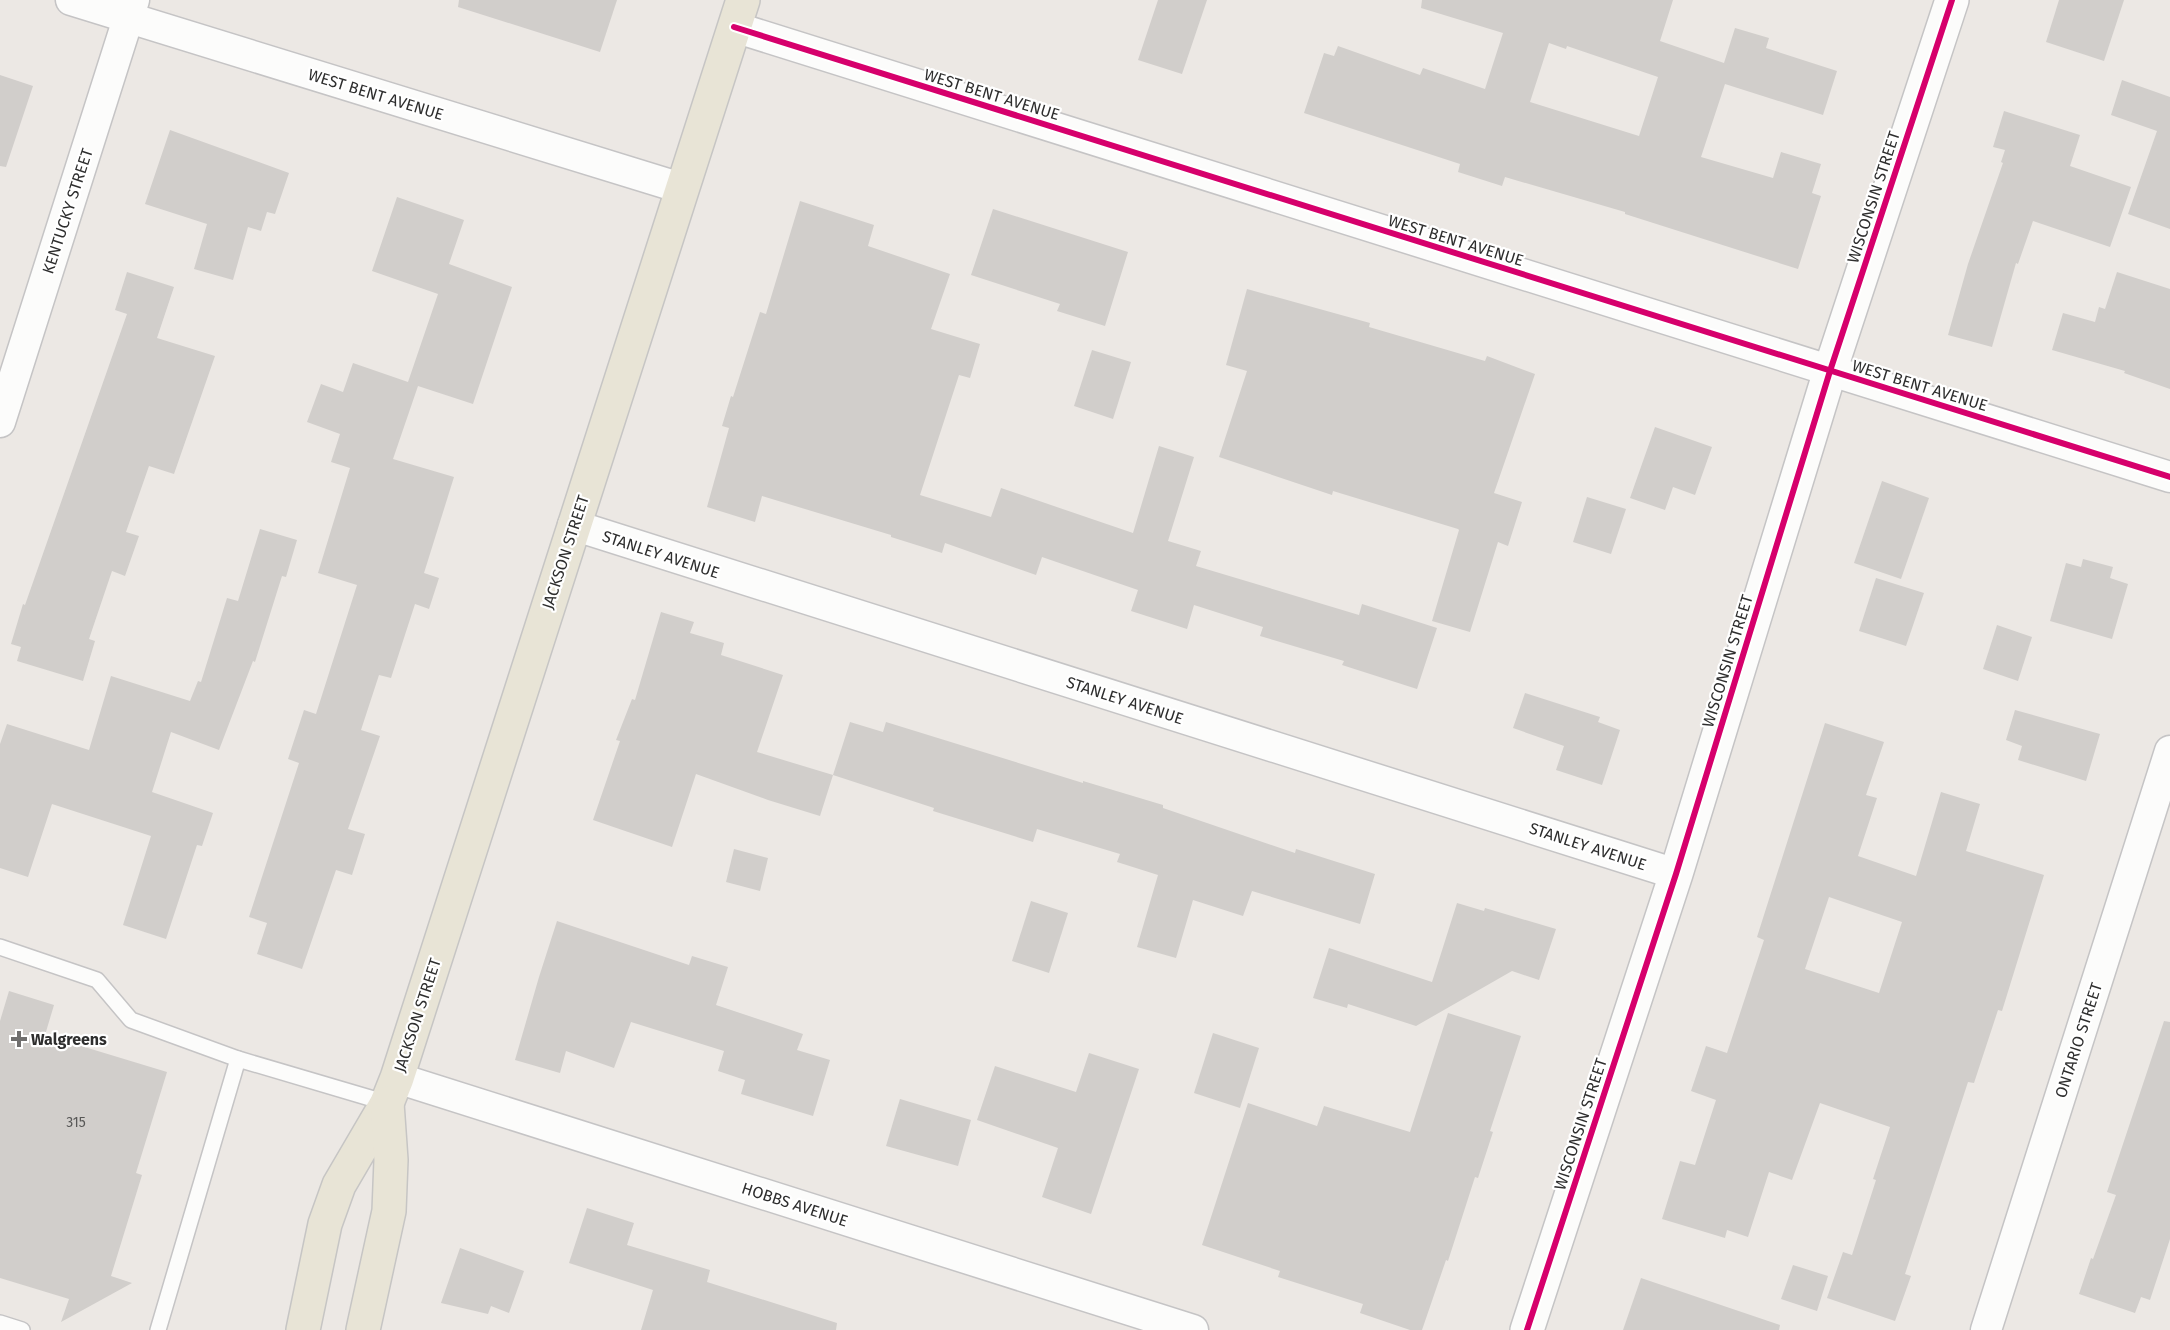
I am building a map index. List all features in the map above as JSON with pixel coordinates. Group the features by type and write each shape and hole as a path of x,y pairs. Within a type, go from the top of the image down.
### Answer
{"main road":[{"name":"JACKSON STREET","path":"303,1330 326,1224 339,1185 392,1091 738,13"},
{"name":"JACKSON STREET","path":"363,1330 389,1211 392,1091"}],"street":[{"name":"WEST BENT AVENUE","path":"71,0 131,9 681,188"},
{"name":"WISCONSIN STREET","path":"1527,1330 1676,874 1830,371 1952,0"},
{"name":"KENTUCKY STREET","path":"0,423 131,9"},
{"name":"WEST BENT AVENUE","path":"738,13 1830,371 2170,477"},
{"name":"STANLEY AVENUE","path":"573,525 1676,874"},
{"name":"ONTARIO STREET","path":"1986,1330 2170,751"},
{"name":"HOBBS AVENUE","path":"392,1091 1193,1330"}],"lane":[{"path":"0,947 97,980 131,1020 238,1059 392,1091"},
{"path":"158,1330 238,1059"},
{"path":"0,1323 21,1330"}],"building":[{"path":"459,0 617,0 600,52 458,7"},
{"path":"1158,0 1207,0 1182,74 1138,60"},
{"path":"1422,0 1673,0 1660,41 1724,63 1735,28 1769,38 1766,48 1837,71 1823,115 1725,84 1701,157 1773,178 1781,152 1821,164 1812,193 1821,196 1798,269 1625,214 1625,212 1505,177 1502,186 1458,172 1460,164 1304,113 1324,53 1334,56 1338,46 1420,75 1423,68 1485,89 1503,33 1421,8","holes":["1549,43 1566,49 1567,46 1658,77 1639,136 1530,102"]},
{"path":"2059,0 2124,0 2104,61 2046,42"},
{"path":"0,75 33,86 6,167 0,166"},
{"path":"2122,80 2170,97 2170,229 2128,214 2157,131 2111,115"},
{"path":"2004,111 2080,135 2070,166 2131,187 2110,247 2033,221 2018,264 2016,263 1992,347 1948,335 1968,264 2003,163 2001,162 2005,150 1993,147"},
{"path":"170,130 289,173 275,214 267,212 261,231 248,227 233,280 194,269 207,224 145,204"},
{"path":"397,197 464,220 449,264 512,287 473,404 418,386 393,459 454,477 424,573 439,578 429,609 415,604 391,678 379,675 361,730 380,736 348,829 365,834 352,875 336,870 302,969 257,954 267,923 249,917 299,763 288,759 304,710 316,714 357,585 318,573 350,468 331,462 340,434 307,422 321,384 343,392 353,363 408,382 438,294 372,271"},
{"path":"800,201 874,225 868,246 950,274 931,329 980,344 970,378 959,375 920,495 991,517 1001,488 1133,533 1159,446 1194,457 1168,541 1201,551 1196,566 1359,615 1362,604 1437,628 1417,689 1342,665 1344,661 1260,636 1263,627 1194,605 1187,629 1131,611 1138,590 1042,557 1036,575 945,543 942,553 762,496 755,522 707,507 729,428 722,426 731,396 733,397 760,312 766,314"},
{"path":"993,209 1128,252 1105,326 1057,311 1060,304 971,275"},
{"path":"127,272 174,287 157,338 215,356 174,474 149,466 126,532 139,536 125,576 112,571 89,639 95,641 83,681 17,661 21,647 11,644 23,604 25,605 127,314 115,310"},
{"path":"2117,272 2170,289 2170,389 2124,373 2125,371 2052,350 2063,313 2095,322 2099,307 2105,309"},
{"path":"1247,289 1370,323 1369,327 1485,361 1487,356 1535,374 1494,493 1522,502 1508,546 1498,542 1470,632 1432,621 1458,529 1333,491 1332,495 1219,457 1247,371 1226,365"},
{"path":"1092,350 1131,362 1113,419 1074,406"},
{"path":"1655,427 1712,447 1695,495 1673,487 1665,510 1630,498"},
{"path":"1882,481 1929,498 1901,579 1854,563"},
{"path":"1587,497 1626,509 1611,554 1573,542"},
{"path":"260,529 297,540 286,577 282,576 255,662 253,661 219,750 171,732 152,792 213,813 202,846 197,845 166,939 123,925 151,836 52,804 28,877 0,868 0,744 7,724 89,750 111,676 190,701 198,681 201,682 227,598 238,601"},
{"path":"2083,559 2113,567 2110,578 2128,584 2112,639 2050,621 2066,563 2081,567"},
{"path":"1876,578 1924,593 1906,646 1859,631"},
{"path":"661,612 694,622 690,633 724,643 721,655 783,675 757,752 833,775 820,816 696,774 672,847 593,820 620,741 616,740 632,699 635,700"},
{"path":"1997,625 2032,637 2018,681 1983,669"},
{"path":"1525,693 1600,717 1598,722 1620,730 1602,785 1556,770 1564,746 1513,728"},
{"path":"2015,710 2100,734 2086,781 2018,760 2022,746 2006,740"},
{"path":"850,722 883,732 886,722 1083,783 1083,781 1163,805 1163,808 1295,853 1296,849 1375,874 1360,924 1252,891 1243,916 1193,900 1176,958 1137,947 1158,875 1117,862 1120,854 1037,829 1033,842 933,811 934,808 833,775"},
{"path":"1825,723 1884,742 1866,795 1877,798 1858,856 1916,876 1941,792 1980,804 1966,851 2044,875 2002,1011 1998,1010 1974,1083 1968,1082 1905,1274 1911,1276 1895,1321 1827,1298 1843,1252 1852,1255 1890,1127 1820,1103 1792,1180 1769,1172 1748,1237 1727,1230 1725,1238 1662,1219 1680,1161 1695,1165 1716,1100 1691,1091 1706,1046 1727,1053 1764,940 1757,937","holes":["1829,897 1902,922 1879,993 1805,969"]},
{"path":"734,849 768,858 760,891 726,882"},
{"path":"1031,901 1068,913 1049,973 1012,961"},
{"path":"1457,903 1484,911 1485,908 1556,929 1539,980 1512,971 1416,1026 1348,1004 1347,1008 1313,998 1329,948 1432,982"},
{"path":"557,921 689,965 692,956 728,967 716,1005 803,1034 797,1050 830,1060 813,1116 741,1094 745,1080 718,1071 724,1051 631,1022 614,1068 566,1051 560,1073 515,1060"},
{"name":"Walgreens","path":"9,991 54,1005 45,1035 167,1072 136,1173 142,1175 111,1276 132,1283 61,1322 69,1299 0,1278 0,1021"},
{"path":"1448,1013 1521,1036 1490,1131 1493,1132 1478,1178 1475,1177 1448,1261 1446,1260 1422,1330 1410,1330 1360,1313 1363,1304 1278,1277 1280,1271 1202,1245 1248,1103 1317,1126 1324,1106 1410,1132"},
{"path":"2164,1021 2170,1022 2170,1239 2150,1300 2141,1297 2135,1313 2079,1294 2116,1195 2107,1192"},
{"path":"1213,1033 1259,1048 1240,1108 1194,1093"},
{"path":"1089,1053 1139,1069 1091,1214 1042,1197 1058,1148 977,1120 995,1066 1076,1092"},
{"path":"900,1099 971,1120 958,1166 886,1146"},
{"path":"587,1208 634,1223 627,1245 710,1270 707,1282 837,1323 836,1330 641,1330 653,1290 569,1263"},
{"path":"460,1248 524,1271 509,1313 491,1306 488,1314 441,1303"},
{"path":"1793,1265 1828,1276 1817,1311 1781,1299"},
{"path":"1641,1278 1780,1325 1779,1330 1623,1330"}],"cycle path":[{"path":"1527,1330 1676,874 1830,371 1952,0"},
{"path":"734,27 2170,477"}],"place":[{"name":"Walgreens","path":"19,1039"}]}
